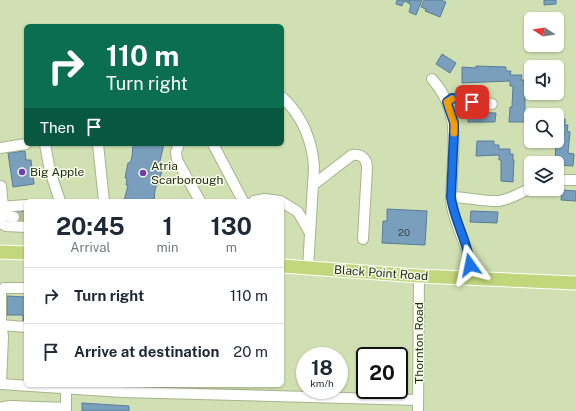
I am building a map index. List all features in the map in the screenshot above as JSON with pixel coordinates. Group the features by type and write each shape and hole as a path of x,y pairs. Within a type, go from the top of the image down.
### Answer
{"main road":[{"path":"0,252 24,253"},
{"name":"Black Point Road","path":"284,266 419,276 576,283"}],"street":[{"path":"432,79 440,88 447,102 454,123 451,197 454,214 468,252 470,278"},
{"path":"447,102 452,98 492,104"},
{"path":"284,99 294,110 303,125 312,148 314,162 308,268"},
{"path":"0,148 24,144"},
{"path":"45,146 50,171 59,199"},
{"path":"98,146 104,199"},
{"path":"178,146 176,152 177,160 199,199"},
{"path":"214,146 242,199"},
{"path":"313,185 352,155 360,155 364,158 367,168 363,239"},
{"path":"564,180 576,180"},
{"path":"1,186 1,209"},
{"path":"451,197 500,201 524,192"},
{"path":"284,203 298,212 310,233"},
{"path":"1,209 24,205"},
{"path":"1,209 14,214"},
{"path":"0,223 6,226 24,227"},
{"name":"Thornton Road","path":"418,411 419,276"},
{"path":"24,288 4,288 1,291 1,325 3,336 0,384 24,386"},
{"path":"1,325 24,327"},
{"path":"43,387 130,392 418,400"},
{"path":"1,411 3,407 10,406 66,410 66,389"}],"building":[{"path":"397,0 410,0 409,3 404,1 402,6 396,4"},
{"path":"410,0 422,0 416,15 409,12 411,5 409,4"},
{"path":"424,0 441,0 446,2 440,17 425,11 426,9 421,7"},
{"path":"544,0 556,0 556,4 544,5"},
{"path":"442,54 456,63 450,73 436,64"},
{"path":"476,66 506,67 506,71 511,71 510,75 522,75 521,80 524,80 525,100 524,122 509,122 510,107 512,107 513,86 510,86 510,81 462,83 462,67 476,68"},
{"path":"468,112 496,113 495,122 468,122"},
{"path":"565,119 565,125 568,125 567,131 570,132 568,153 574,154 573,166 564,165 564,156 555,156 556,148 564,148"},
{"path":"477,141 494,141 494,145 499,145 499,149 510,149 510,154 513,154 514,160 513,182 501,181 501,160 499,160 499,155 476,156"},
{"name":"Atria Scarborough","path":"133,146 164,146 160,161 160,168 162,169 159,184 157,184 155,190 154,199 124,199 128,185 126,185 127,178 125,178 128,163 130,163"},
{"name":"Big Apple","path":"25,151 26,160 31,160 34,184 13,187 8,153"},
{"path":"564,190 576,191 576,201 561,200 561,196 564,196"},
{"path":"15,209 24,209 24,220 14,220"},
{"path":"387,209 427,211 425,245 382,243 383,221 387,221"},
{"path":"471,211 498,212 497,223 470,222"},
{"path":"7,296 24,297 24,322 23,315 7,315"},
{"path":"82,403 129,406 129,411 82,411"}],"tunnel":[{"path":"14,217 24,217"}],"slow traffic":[{"path":"452,99 447,102 454,123 454,133"}],"place":[{"name":"Big Apple","path":"22,172"},
{"name":"Atria Scarborough","path":"143,173"}],"route":[{"path":"470,265 468,252 452,207 451,197 454,123 447,102 452,98 472,102"}]}
